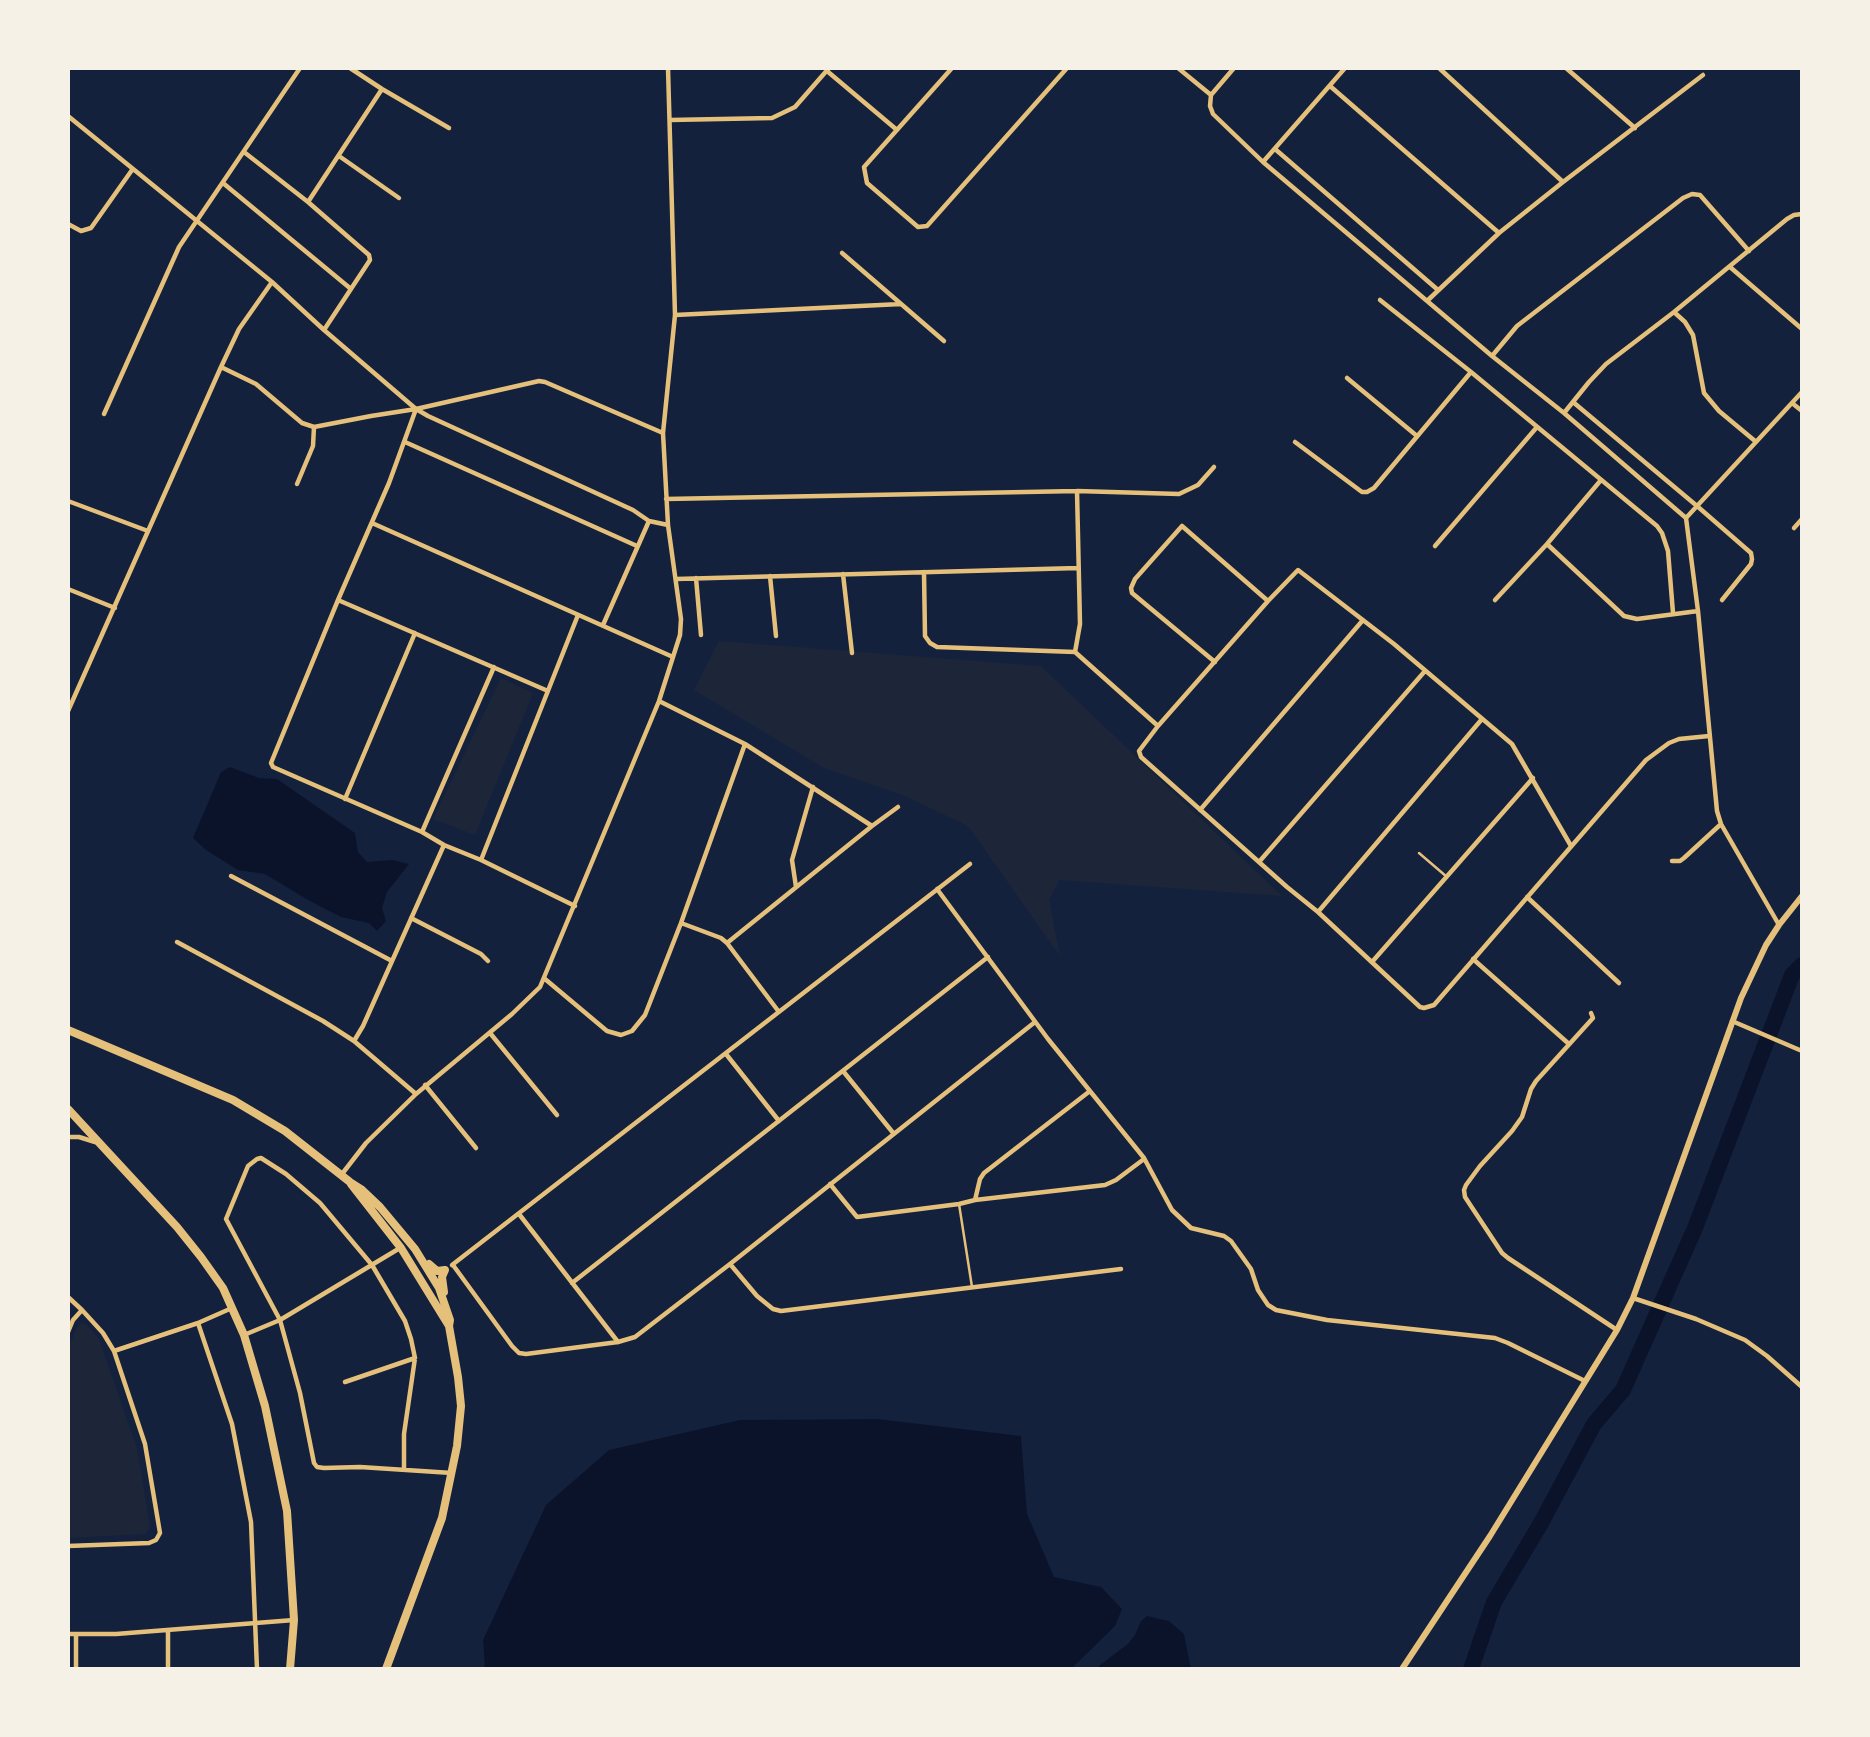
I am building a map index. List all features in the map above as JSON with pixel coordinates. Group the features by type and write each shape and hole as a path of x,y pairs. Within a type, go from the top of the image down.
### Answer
{"main road":[{"path":"68,1030 233,1100 285,1131 342,1174 401,1248 449,1326"},
{"path":"68,1109 177,1227 216,1278 233,1307 265,1406 287,1511 294,1620 290,1669"},
{"path":"350,1182 362,1189 380,1207 436,1270 449,1267"},
{"path":"413,1246 439,1288 449,1316"},
{"path":"386,1669 442,1518 457,1446 461,1406 448,1304 442,1280 442,1275 449,1267"}],"street":[{"path":"104,414 179,247 300,68"},
{"path":"350,68 449,128"},
{"path":"342,1174 366,1143 416,1094 530,999 545,979 659,701 680,635 681,619 668,525 663,433 675,315 668,68"},
{"path":"952,68 864,167 866,180 916,226 925,226 1068,68"},
{"path":"1178,68 1211,95"},
{"path":"1234,68 1211,95 1210,106 1213,114 1263,162 1686,518 1698,611 1717,811 1721,824 1779,925"},
{"path":"1263,162 1345,68"},
{"path":"1439,68 1563,182"},
{"path":"1448,76 1455,68"},
{"path":"1566,68 1635,128"},
{"path":"670,120 772,118 795,107 828,70 897,131"},
{"path":"1427,301 1499,233 1703,75"},
{"path":"1330,86 1499,233"},
{"path":"308,202 382,89"},
{"path":"68,116 272,282 416,409 633,510 649,521 668,525"},
{"path":"1275,149 1438,290"},
{"path":"244,152 308,202 369,255 370,260 324,330"},
{"path":"339,156 399,198"},
{"path":"68,224 82,231 91,228 132,170"},
{"path":"223,183 351,289"},
{"path":"1492,356 1521,323 1671,206 1692,194 1700,195 1749,251"},
{"path":"1564,413 1606,364 1787,219 1802,214"},
{"path":"842,254 944,341"},
{"path":"1730,267 1802,329"},
{"path":"68,711 239,329 272,282"},
{"path":"1380,300 1657,526 1668,551 1673,614"},
{"path":"675,315 901,304"},
{"path":"1674,312 1685,322 1693,335 1704,393 1719,411 1755,442"},
{"path":"221,367 256,384 302,423 314,427 416,409 539,381 663,433"},
{"path":"1296,442 1364,492 1374,488 1471,372"},
{"path":"1347,378 1417,436"},
{"path":"1686,518 1802,391"},
{"path":"1573,402 1751,554 1751,564 1723,600"},
{"path":"1792,402 1802,411"},
{"path":"416,409 372,523 271,761 273,767 422,832 444,845 575,906"},
{"path":"1435,546 1537,426"},
{"path":"297,484 313,446 314,427"},
{"path":"405,442 637,546"},
{"path":"666,499 1077,491 1179,494 1198,485 1214,467"},
{"path":"1495,600 1601,480"},
{"path":"1075,652 1080,624 1077,491"},
{"path":"68,500 148,531"},
{"path":"1794,528 1802,520"},
{"path":"603,625 649,521"},
{"path":"372,523 673,657"},
{"path":"1214,662 1132,593 1135,579 1182,526 1268,601"},
{"path":"1547,544 1624,616 1637,619 1698,611"},
{"path":"676,579 1078,568"},
{"path":"1571,846 1512,744 1300,570 1268,601 1139,751 1141,757 1318,912 1420,1007 1428,1007 1434,1005 1646,760 1662,747 1679,739 1709,736"},
{"path":"924,571 925,636 930,643 937,647 1075,652 1158,726"},
{"path":"843,574 852,653"},
{"path":"770,576 776,636"},
{"path":"696,578 701,635"},
{"path":"68,589 115,608"},
{"path":"338,600 548,691"},
{"path":"481,860 578,615"},
{"path":"1200,810 1363,620"},
{"path":"345,799 415,633"},
{"path":"422,832 494,667"},
{"path":"1259,862 1425,671"},
{"path":"659,701 745,744 872,825"},
{"path":"1318,912 1482,719"},
{"path":"545,979 607,1031 621,1035 632,1031 645,1015 745,744"},
{"path":"1372,962 1533,778"},
{"path":"796,887 792,860 813,787"},
{"path":"727,943 898,807"},
{"path":"1672,861 1684,858 1721,824"},
{"path":"354,1041 444,845"},
{"path":"970,864 449,1267 519,1353 618,1342 635,1337 1035,1022"},
{"path":"231,876 392,961"},
{"path":"937,889 1035,1022 1144,1158 1172,1210 1191,1228 1224,1236 1231,1241 1251,1269 1268,1305 1276,1310 1327,1320 1494,1338 1585,1381"},
{"path":"1402,1669 1490,1536 1617,1330 1633,1298 1731,1021 1779,925 1802,896"},
{"path":"1527,897 1619,983"},
{"path":"411,918 481,954 488,961"},
{"path":"681,923 721,938 727,943 779,1012"},
{"path":"177,943 323,1021 354,1041 416,1094"},
{"path":"572,1283 988,957"},
{"path":"1473,959 1569,1044"},
{"path":"1591,1013 1593,1018 1531,1089 1512,1131 1466,1185 1465,1197 1502,1253 1617,1330"},
{"path":"1731,1021 1802,1051"},
{"path":"490,1033 557,1115"},
{"path":"726,1054 779,1121"},
{"path":"843,1070 894,1134"},
{"path":"425,1086 476,1148"},
{"path":"975,1200 984,1173 1090,1091"},
{"path":"68,1137 99,1143"},
{"path":"404,1469 404,1434 415,1358 405,1321 372,1265 320,1203 286,1174 261,1158 253,1161 248,1166 227,1216 228,1224 280,1320 300,1393 314,1463 317,1467 324,1468 360,1467 452,1473"},
{"path":"830,1184 857,1217 1104,1185 1116,1180 1144,1158"},
{"path":"519,1214 618,1342"},
{"path":"244,1335 280,1320 401,1248 413,1246"},
{"path":"730,1264 757,1296 773,1309 780,1311 1121,1269"},
{"path":"68,1297 103,1333 114,1351 145,1444 160,1533 156,1540 149,1543 68,1546"},
{"path":"1633,1298 1696,1319 1745,1340 1802,1387"},
{"path":"114,1351 198,1323 233,1307"},
{"path":"68,1332 82,1310"},
{"path":"198,1323 232,1424 251,1522 257,1669"},
{"path":"345,1382 415,1358"},
{"path":"68,1634 168,1630 294,1620"},
{"path":"168,1630 168,1669"},
{"path":"76,1634 76,1669"}],"lane":[{"path":"1419,853 1447,877"},
{"path":"960,1204 972,1287"}],"shaded area":[{"path":"719,641 1041,666 1282,896 1059,880 1049,900 1060,956 968,826 905,796 824,768 694,690"},
{"path":"501,678 533,693 475,835 433,819"},
{"path":"230,767 259,778 277,779 355,833 358,852 367,862 392,860 409,864 387,892 382,908 386,921 377,931 369,923 341,917 265,874 238,870 206,850 193,838 221,772"},
{"path":"80,1324 86,1324 99,1339 137,1448 150,1528 145,1534 68,1538 68,1350"},
{"path":"877,1419 1021,1436 1027,1514 1054,1577 1101,1587 1122,1609 1115,1626 1071,1669 485,1669 483,1640 546,1505 609,1450 740,1420"},
{"path":"1147,1616 1169,1621 1184,1634 1191,1669 1097,1669 1128,1644 1141,1621"}],"waterway":[{"path":"1471,1669 1494,1602 1541,1523 1594,1424 1623,1390 1695,1228 1792,975 1802,965"}]}
